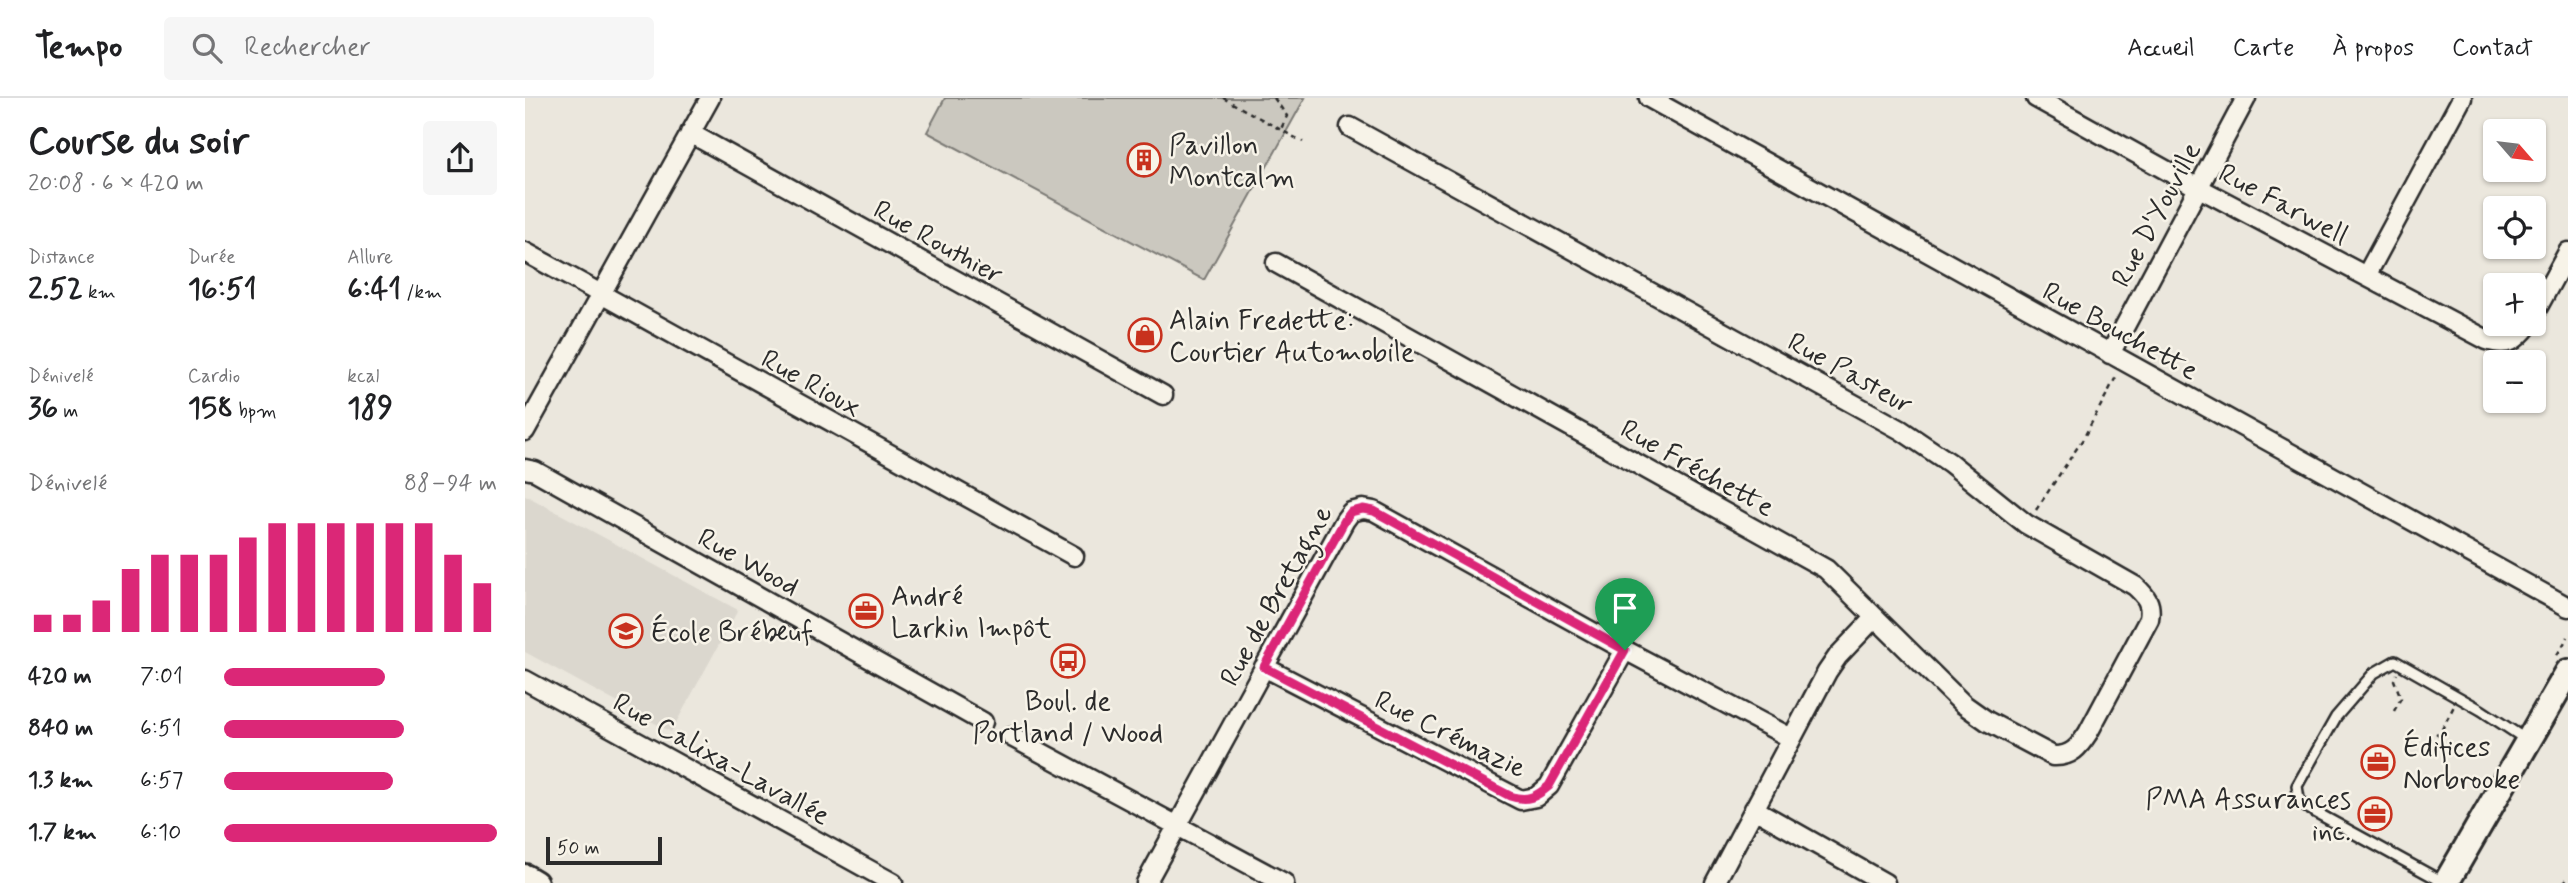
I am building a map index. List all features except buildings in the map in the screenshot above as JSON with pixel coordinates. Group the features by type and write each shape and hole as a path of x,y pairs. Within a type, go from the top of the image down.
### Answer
{"street":[{"path":"525,431 710,98"},
{"name":"Rue Bouchette","path":"1649,98 2568,607"},
{"name":"Rue Farwell","path":"2036,98 2199,188 2487,340 2498,344 2510,342 2518,336"},
{"name":"Rue D'Youville","path":"2117,358 2199,188 2246,98"},
{"path":"2366,275 2462,98"},
{"name":"Rue Pasteur","path":"1350,127 1918,440 2026,524 2135,586 2148,600 2151,608 2149,619 2080,746 2063,756"},
{"name":"Rue Routhier","path":"690,133 1163,395"},
{"name":"Rue Rioux","path":"525,252 1075,556"},
{"path":"2546,292 2568,252"},
{"name":"Rue Fréchette","path":"1276,263 1812,560 1840,581 1975,713 2045,753 2063,756"},
{"name":"Rue Wood","path":"525,470 535,471 983,722"},
{"name":"Rue de Bretagne","path":"1146,883 1345,520 1351,512 1363,509 1374,511 1791,738"},
{"path":"1715,883 1791,738 1838,656 1875,617"},
{"name":"Rue Crémazie","path":"1264,667 1521,800 1536,797 1549,786 1625,650"},
{"path":"2445,883 2568,672"},
{"name":"Rue Calixa-Lavallée","path":"525,680 893,883"},
{"path":"1012,737 1284,883"},
{"path":"1754,808 1885,883"},
{"path":"525,877 535,883"}],"lane":[{"path":"2445,883 2306,807 2299,799 2297,786 2336,717 2374,673 2396,661 2529,741"}],"path":[{"path":"1223,98 1303,142"},
{"path":"1237,106 1241,98"},
{"path":"1274,98 1287,116 1280,129"},
{"path":"2026,524 2083,439 2117,358"},
{"path":"2394,711 2401,698 2394,680 2402,664"},
{"path":"2436,733 2439,734 2459,697"},
{"path":"2563,883 2568,877"}],"shaded area":[{"path":"945,98 1305,98 1204,280 927,132"},
{"name":"École Brébeuf","path":"525,495 738,610 671,732 525,652"}],"place":[{"name":"Pavillon Montcalm","path":"1144,160"},
{"name":"Alain Fredette: Courtier Automobile","path":"1145,335"},
{"name":"André Larkin Impôt","path":"866,611"},
{"name":"École Brébeuf","path":"626,631"},
{"name":"Boul. de Portland / Wood","path":"1068,661"},
{"name":"Édifices Norbrooke","path":"2378,762"},
{"name":"PMA Assurances inc.","path":"2375,814"}],"route":[{"path":"1363,509 1374,511 1625,650 1549,786 1536,797 1521,800 1264,667 1345,520 1351,512 1363,509"}]}
